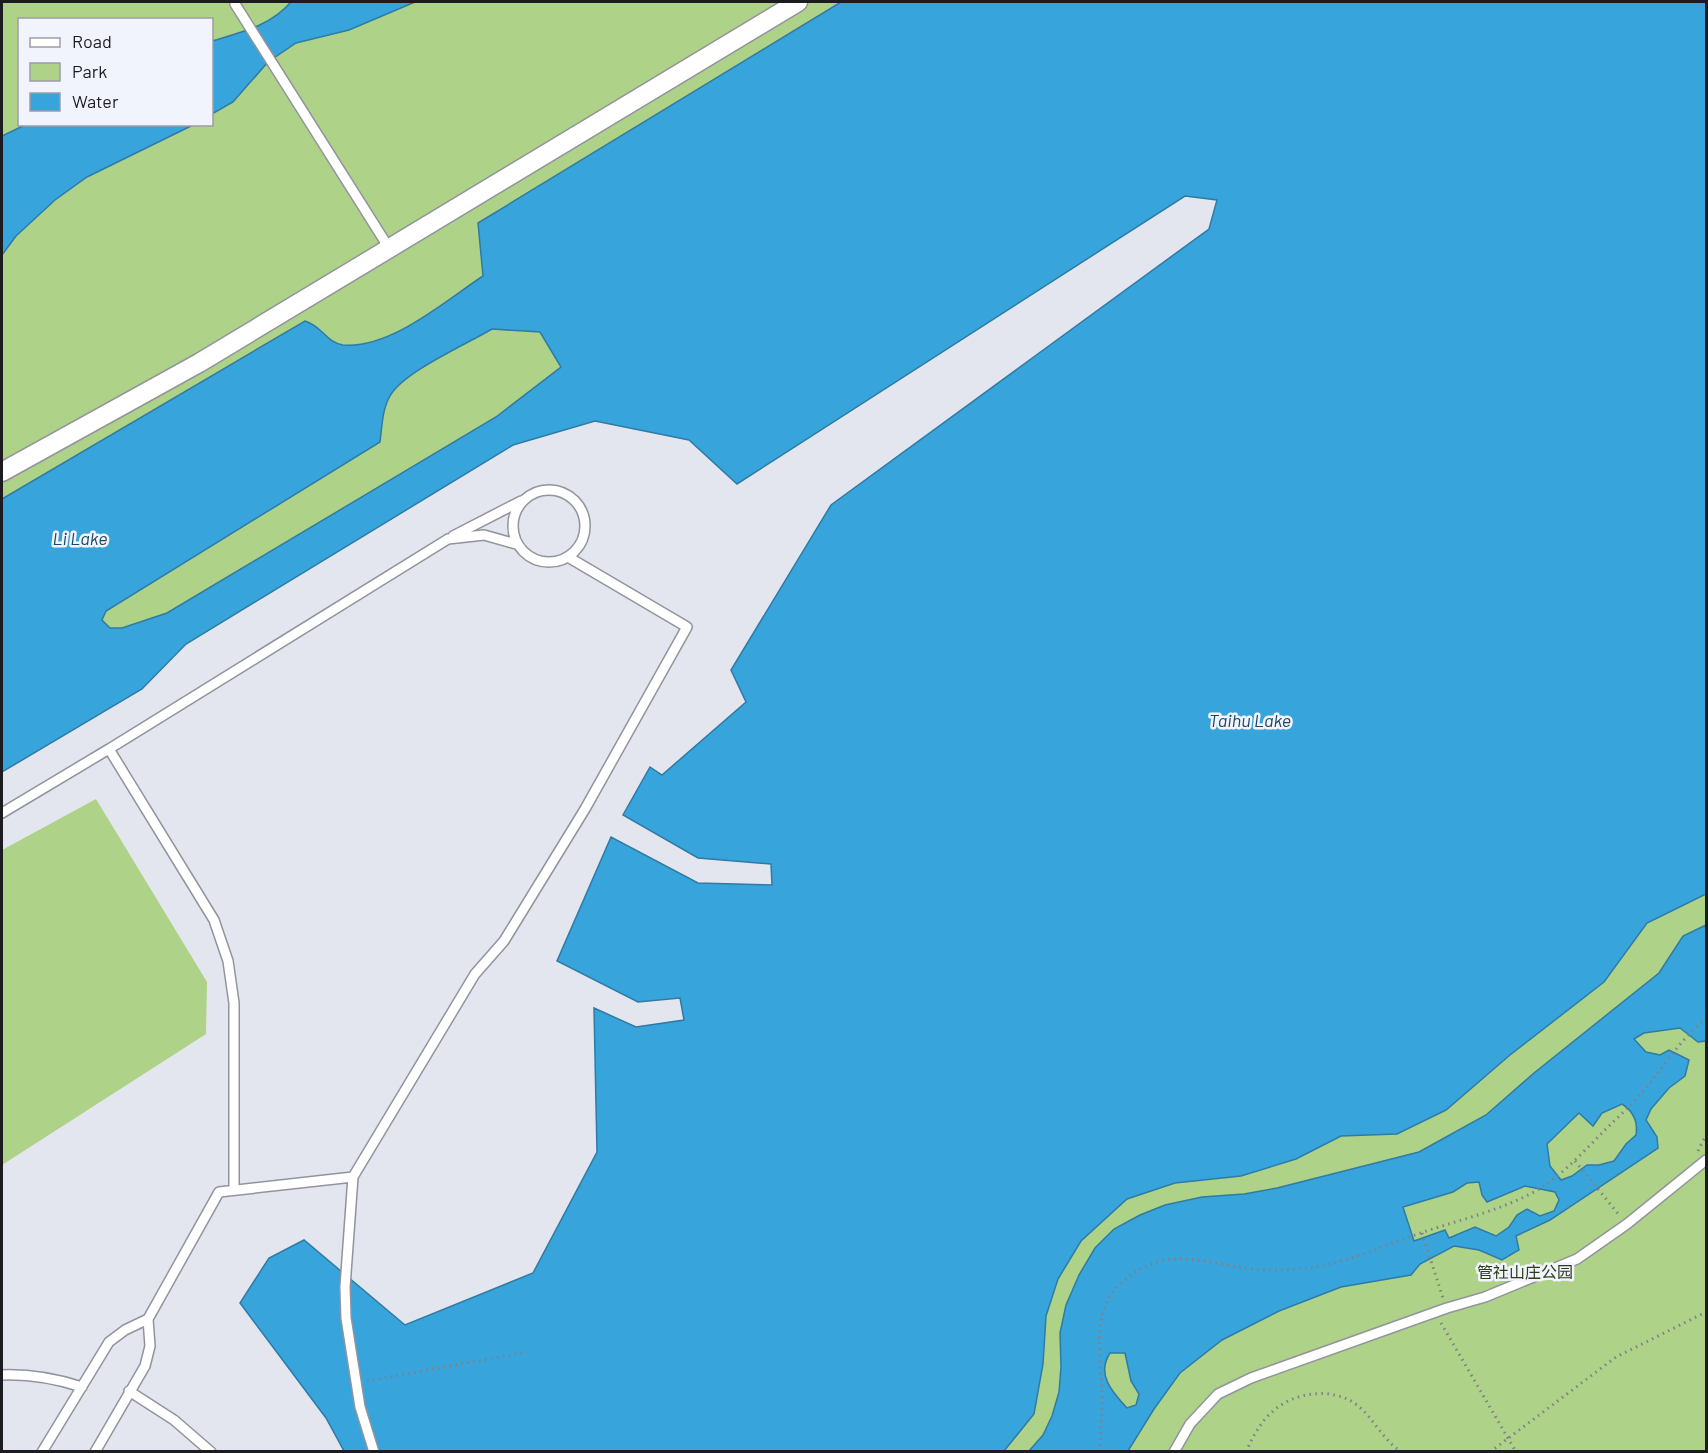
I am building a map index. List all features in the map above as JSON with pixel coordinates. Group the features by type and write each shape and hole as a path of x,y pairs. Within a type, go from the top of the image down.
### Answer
{"street":[{"path":"2,472 199,363 798,2"}],"lane":[{"path":"235,4 389,248"},
{"path":"2,813 448,539 533,493 555,490 566,494 576,502 584,516 585,529 578,547 568,557 546,562 535,559 516,544 484,536 448,539"},
{"path":"516,544 513,518 523,500"},
{"path":"374,1452 360,1407 346,1318 345,1287 353,1177 475,974 504,941 585,809 687,627 568,557"},
{"path":"109,749 214,920 228,961 234,1003 234,1189"},
{"path":"1174,1452 1190,1424 1218,1394 1251,1378 1447,1308 1485,1297 1577,1259 1627,1224 1707,1160"},
{"path":"95,1452 145,1366 150,1346 148,1320 219,1192 353,1177"},
{"path":"42,1452 109,1342 125,1330 148,1320"},
{"path":"2,1375 26,1374 56,1378 81,1387"},
{"path":"129,1391 174,1420 211,1452"}],"path":[{"path":"1100,1452 1102,1394 1098,1335 1101,1312 1112,1292 1127,1278 1157,1260 1187,1258 1253,1269 1280,1270 1320,1266 1377,1250 1487,1212 1534,1191 1575,1161 1648,1085 1675,1050 1707,1018"},
{"path":"1575,1161 1627,1224"},
{"path":"1422,1234 1447,1308"},
{"path":"1490,1452 1616,1357 1707,1312"},
{"path":"1435,1313 1516,1452"},
{"path":"355,1383 527,1352"},
{"path":"1246,1452 1257,1429 1271,1412 1289,1401 1306,1395 1331,1394 1356,1404 1402,1452"}],"green space":[{"path":"2,2 327,2 213,57 213,18 18,18 18,126 53,126 2,148"},
{"path":"400,2 877,2 572,369 520,414 139,636 2,617 2,243 27,213 153,126 213,126 213,88 302,34"},
{"path":"96,799 207,982 206,1034 2,1165 2,850"},
{"name":"管社山庄公园","path":"1706,894 1706,1451 1004,1452 1034,1414 1043,1364 1046,1316 1058,1279 1081,1241 1127,1199 1175,1183 1241,1176 1296,1159 1341,1136 1397,1134 1446,1110 1510,1055 1604,982 1647,923"}],"water":[{"path":"291,2 415,2 349,30 296,43 268,62 233,102 213,113 213,41 265,23"},
{"name":"Taihu Lake","path":"841,2 1706,2 1706,894 1647,923 1604,982 1510,1055 1446,1110 1397,1134 1341,1136 1296,1159 1241,1176 1175,1183 1127,1199 1081,1241 1058,1279 1046,1316 1043,1364 1034,1414 1004,1451 344,1451 326,1418 240,1303 269,1258 304,1240 405,1325 533,1273 597,1152 594,1008 636,1027 684,1020 680,998 638,1002 557,961 611,837 698,883 772,885 771,864 698,858 623,815 650,767 662,775 746,702 731,670 831,505 1209,229 1217,200 1185,196 737,484 689,440 595,421 513,445 186,644 142,689 2,772 2,499 305,321 311,323 337,344 343,345 361,344 380,339 417,321 483,276 478,223","holes":["492,329 540,332 561,367 496,417 167,613 122,628 110,628 102,620 106,611 380,442 387,401 397,387 421,368"]},
{"path":"23,126 191,126 87,177 55,200 16,236 2,255 2,136"},
{"path":"1706,925 1706,1041 1698,1042 1680,1028 1644,1033 1634,1039 1646,1052 1660,1055 1669,1050 1689,1060 1685,1076 1669,1088 1651,1109 1646,1120 1657,1137 1658,1148 1550,1220 1516,1236 1519,1250 1502,1260 1479,1250 1454,1246 1420,1264 1411,1275 1341,1287 1279,1311 1222,1340 1180,1373 1128,1451 1029,1451 1043,1435 1052,1416 1059,1392 1060,1333 1066,1305 1079,1275 1095,1248 1114,1229 1165,1205 1202,1197 1244,1194 1277,1188 1419,1152 1486,1115 1534,1073 1659,973 1683,936","holes":["1622,1104 1634,1117 1636,1135 1626,1144 1614,1161 1587,1165 1572,1176 1561,1180 1550,1166 1547,1144 1579,1113 1593,1126 1602,1113","1479,1182 1482,1195 1487,1202 1525,1186 1555,1192 1559,1200 1554,1211 1540,1216 1527,1209 1517,1215 1509,1227 1496,1236 1475,1227 1449,1238 1445,1230 1414,1241 1403,1207 1453,1192 1467,1183","1110,1353 1125,1353 1131,1381 1139,1394 1136,1405 1127,1408 1111,1389 1105,1375 1106,1361"]}],"water label":[{"name":"Li Lake","path":"80,539"}]}
